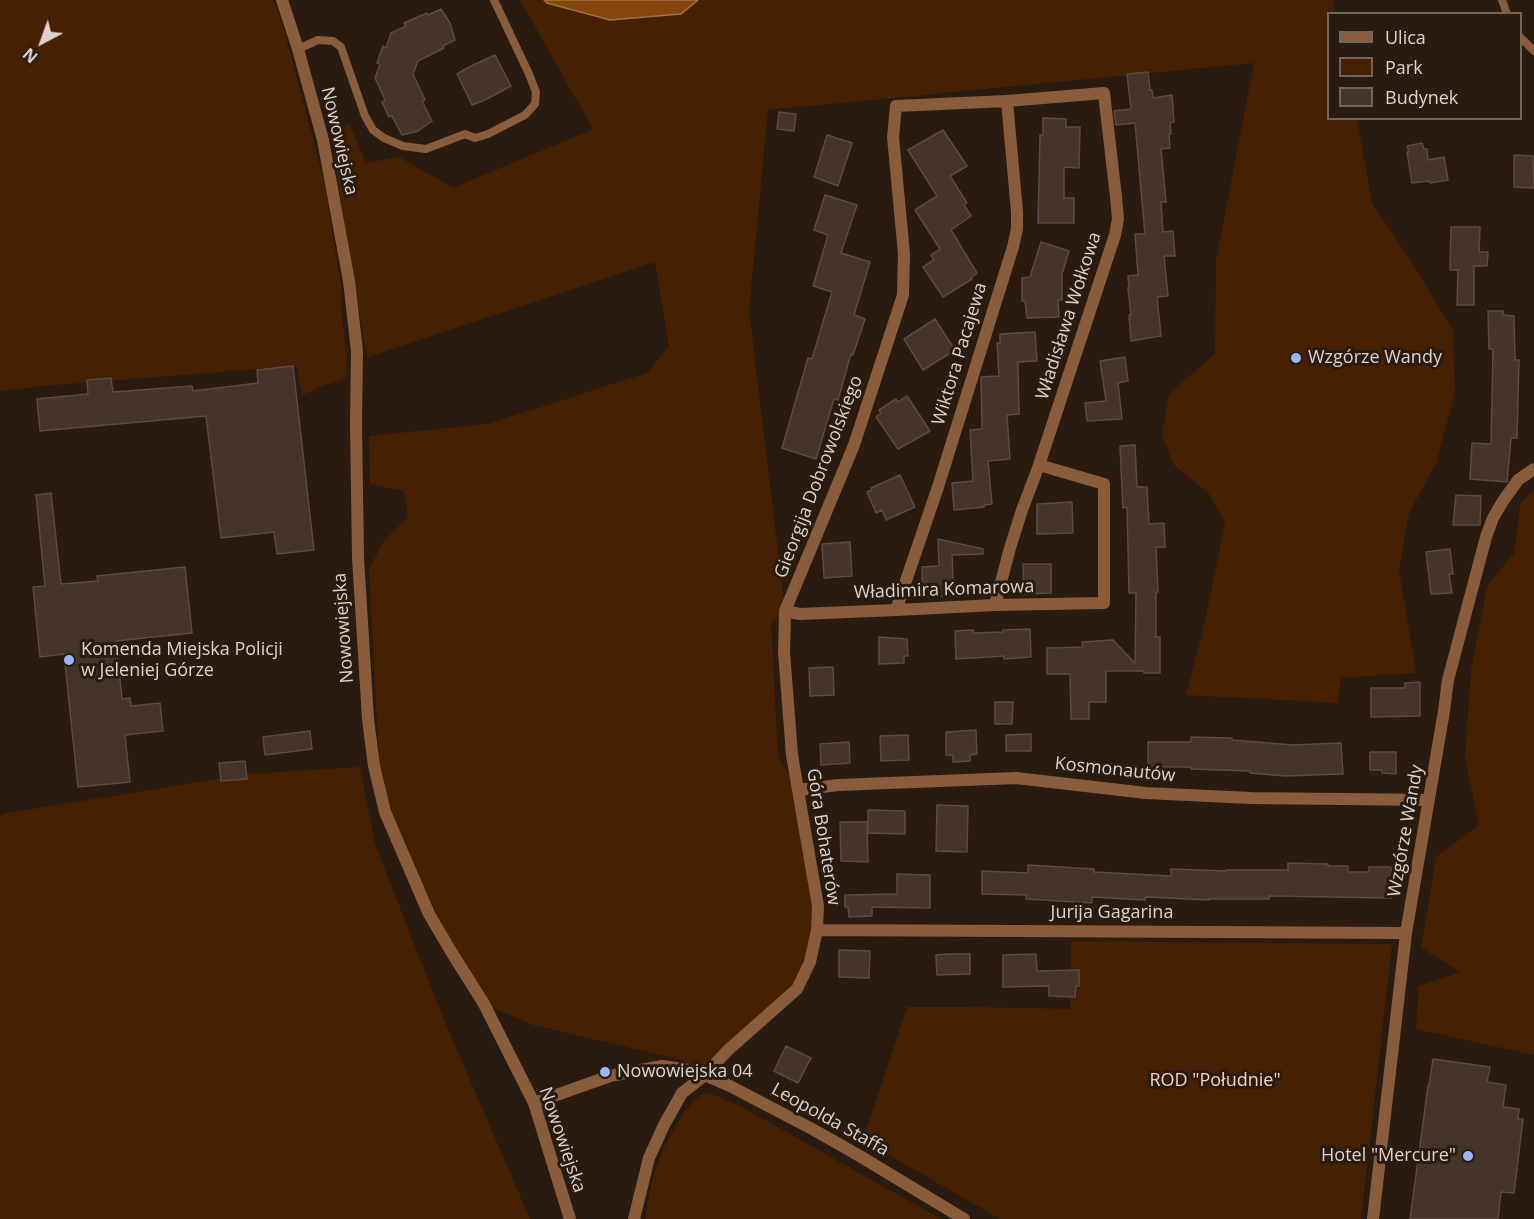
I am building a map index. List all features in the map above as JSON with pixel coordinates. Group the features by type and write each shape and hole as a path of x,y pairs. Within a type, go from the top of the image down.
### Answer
{"street":[{"name":"Nowowiejska","path":"282,0 323,140 349,281 357,351 358,558 368,719 374,766 385,812 429,914 484,1004 534,1103 570,1219"},
{"name":"Władisława Wołkowa","path":"995,605 1021,513 1115,235 1118,219 1104,93 1007,101"},
{"name":"Gieorgija Dobrowolskiego","path":"785,611 854,446 903,295 904,254 893,137 896,106 1007,101"},
{"name":"Wiktora Pacajewa","path":"896,610 938,487 1017,229 1007,101"},
{"name":"Władimira Komarowa","path":"785,611 800,614 995,605 1104,603 1104,484 1039,465"},
{"name":"Wzgórze Wandy","path":"1373,1219 1407,933 1448,680 1493,518 1518,480 1534,469"},
{"name":"Góra Bohaterów","path":"634,1219 649,1158 682,1093 705,1075 726,1051 797,989 810,962 817,930 818,906 792,755 785,663 785,611"},
{"name":"Kosmonautów","path":"798,790 838,785 1016,778 1146,793 1250,798 1430,800"},
{"name":"Jurija Gagarina","path":"817,930 1407,933"},
{"name":"Leopolda Staffa","path":"534,1103 610,1076 662,1066 684,1069 705,1075 744,1093 814,1130 964,1219"}],"lane":[{"path":"298,49 318,40 333,41 341,47 365,116 373,130 384,138 404,146 426,149 465,134 475,138 525,115 535,105 536,92 529,74 494,0"},
{"path":"1522,38 1534,51"}],"green space":[{"path":"0,0 273,0 282,23 325,185 341,286 342,320 347,354 346,379 302,395 297,366 0,391"},
{"path":"520,0 544,0 547,3 610,20 681,14 698,0 1332,0 1335,12 1327,12 1327,120 1357,120 1372,203 1411,261 1453,331 1455,393 1436,463 1409,513 1399,570 1416,673 1341,678 1338,703 1186,695 1203,630 1225,523 1209,494 1173,464 1162,434 1169,394 1215,354 1216,261 1254,63 768,110 749,310 785,611 771,623 778,757 798,790 817,930 804,978 705,1075 683,1060 533,1025 484,1004 452,953 385,812 379,761 369,570 383,542 408,517 404,491 370,484 369,436 488,424 647,373 669,346 655,262 367,357 331,141 349,123 366,163 399,157 453,188 593,129"},
{"path":"1534,490 1534,1055 1416,1029 1419,986 1461,972 1421,948 1436,857 1479,825 1465,757 1471,670 1487,586 1515,552 1520,504"},
{"path":"360,767 375,844 442,1015 530,1219 0,1219 0,817 2,814 247,774"},
{"name":"ROD \"Południe\"","path":"1071,941 1392,944 1361,1219 1000,1219 863,1140 907,1007 1070,1009"},
{"path":"707,1092 742,1107 941,1219 645,1219 652,1181 670,1135 695,1099"}],"shaded area":[{"path":"544,0 698,0 681,14 610,20 547,3"}],"building":[{"path":"441,9 450,23 455,40 418,61 413,74 432,121 418,131 402,135 382,102 385,100 375,78 380,64 377,63 383,46 386,48 391,33 406,26 404,23"},
{"path":"495,55 511,86 472,105 457,74"},
{"path":"1148,72 1153,98 1172,95 1174,122 1170,123 1170,148 1161,149 1166,202 1161,202 1163,232 1173,231 1175,256 1164,256 1168,296 1157,297 1161,336 1131,341 1128,276 1138,275 1135,234 1145,234 1135,123 1116,125 1114,111 1131,109 1127,74"},
{"path":"779,112 796,114 794,131 777,129"},
{"path":"1043,118 1066,119 1066,127 1080,127 1079,168 1064,167 1064,198 1074,198 1074,223 1038,223 1040,135 1043,135"},
{"path":"943,130 967,166 950,176 967,203 964,205 971,216 951,230 977,273 972,279 943,297 923,267 934,260 931,255 940,249 915,210 937,196 908,150"},
{"path":"827,135 852,143 838,186 814,177"},
{"path":"1422,143 1424,149 1427,149 1428,160 1444,157 1448,180 1412,183 1407,146"},
{"path":"1514,155 1533,156 1534,188 1514,187"},
{"path":"825,195 857,205 841,253 870,262 854,315 865,319 853,355 851,354 838,400 834,399 816,459 782,448 808,358 812,359 832,292 813,286 828,235 814,230"},
{"path":"1451,227 1480,227 1479,252 1488,252 1487,266 1474,266 1474,305 1457,305 1458,270 1450,270"},
{"path":"1041,242 1069,251 1062,274 1062,300 1058,300 1059,317 1027,318 1025,301 1022,301 1022,278 1030,277"},
{"path":"1488,311 1503,311 1503,315 1514,316 1515,360 1519,360 1517,438 1511,438 1507,482 1470,479 1472,443 1491,444 1493,349 1489,349"},
{"path":"935,319 955,350 923,370 904,339"},
{"path":"1035,332 1037,361 1018,362 1019,414 1007,415 1010,459 988,461 992,504 954,510 952,483 973,481 970,430 982,429 981,377 999,376 997,343 1000,343 1000,334"},
{"path":"1125,357 1128,381 1118,383 1122,419 1087,421 1085,403 1106,401 1100,361"},
{"path":"293,366 314,550 277,554 274,532 221,538 206,416 40,431 37,399 88,394 87,380 111,378 113,392 192,386 193,391 258,383 257,370"},
{"path":"907,396 930,431 898,449 876,417 881,413 879,410 896,399 898,402"},
{"path":"1135,445 1137,487 1147,487 1149,524 1164,523 1165,547 1156,547 1158,592 1156,592 1156,637 1160,637 1160,673 1106,671 1106,702 1089,702 1089,719 1071,719 1070,674 1047,674 1047,648 1083,647 1082,642 1113,640 1135,663 1136,593 1129,593 1127,507 1123,508 1120,446"},
{"path":"900,475 915,507 886,520 882,510 876,513 867,492"},
{"path":"51,493 61,584 98,581 97,576 185,567 192,633 116,641 122,699 130,698 131,706 160,703 163,731 125,735 130,782 78,787 64,654 40,657 33,587 45,586 36,495"},
{"path":"1456,495 1481,496 1480,525 1453,525"},
{"path":"1072,502 1073,533 1037,534 1037,504"},
{"path":"938,539 983,549 983,554 952,555 954,596 923,597 922,567 939,566"},
{"path":"850,542 852,576 824,578 822,544"},
{"path":"1450,549 1453,574 1449,574 1452,593 1431,594 1426,552"},
{"path":"1023,564 1051,564 1051,593 1024,594"},
{"path":"1030,629 1031,657 956,659 955,631 973,630 974,633"},
{"path":"879,637 907,639 908,656 904,656 904,663 879,664"},
{"path":"833,667 834,695 810,696 809,668"},
{"path":"1420,682 1420,716 1371,717 1371,688 1405,688 1405,683"},
{"path":"995,702 1013,702 1012,724 995,724"},
{"path":"976,730 977,754 970,755 970,761 953,762 953,755 946,755 946,732"},
{"path":"310,731 312,749 265,755 263,737"},
{"path":"1031,734 1031,751 1006,751 1006,735"},
{"path":"908,735 909,760 881,761 880,736"},
{"path":"1191,737 1232,738 1232,740 1293,745 1341,743 1343,774 1285,776 1250,773 1250,771 1191,769 1191,767 1148,767 1148,742 1191,742"},
{"path":"849,742 850,763 821,765 820,744"},
{"path":"1370,752 1396,752 1396,774 1382,773 1382,770 1370,770"},
{"path":"245,761 247,779 221,781 219,763"},
{"path":"937,805 968,806 967,852 936,851"},
{"path":"868,810 905,811 905,834 868,833"},
{"path":"840,822 867,822 868,862 841,861"},
{"path":"1288,863 1348,866 1348,872 1369,872 1369,867 1391,867 1391,898 1269,896 1269,899 1209,900 1146,897 1145,900 1092,897 1092,903 1026,899 1026,895 982,894 982,871 1028,873 1028,865 1094,869 1094,872 1171,876 1171,869 1288,870"},
{"path":"897,874 930,875 930,908 872,907 872,916 849,917 848,907 845,907 845,895 897,894"},
{"path":"839,950 870,951 869,978 839,977"},
{"path":"970,954 970,974 937,975 936,955"},
{"path":"1036,954 1037,971 1079,970 1079,986 1076,986 1075,997 1049,996 1049,986 1003,987 1003,955"},
{"path":"786,1046 811,1058 798,1083 774,1071"},
{"name":"Hotel \"Mercure\"","path":"1433,1059 1490,1067 1487,1082 1506,1085 1503,1107 1519,1109 1518,1119 1523,1119 1514,1193 1501,1192 1498,1219 1410,1219"}],"place":[{"name":"Wzgórze Wandy","path":"1296,358"},
{"name":"Komenda Miejska Policji w Jeleniej Górze","path":"69,660"},
{"name":"Nowowiejska 04","path":"605,1072"},
{"name":"Hotel \"Mercure\"","path":"1468,1156"}]}
